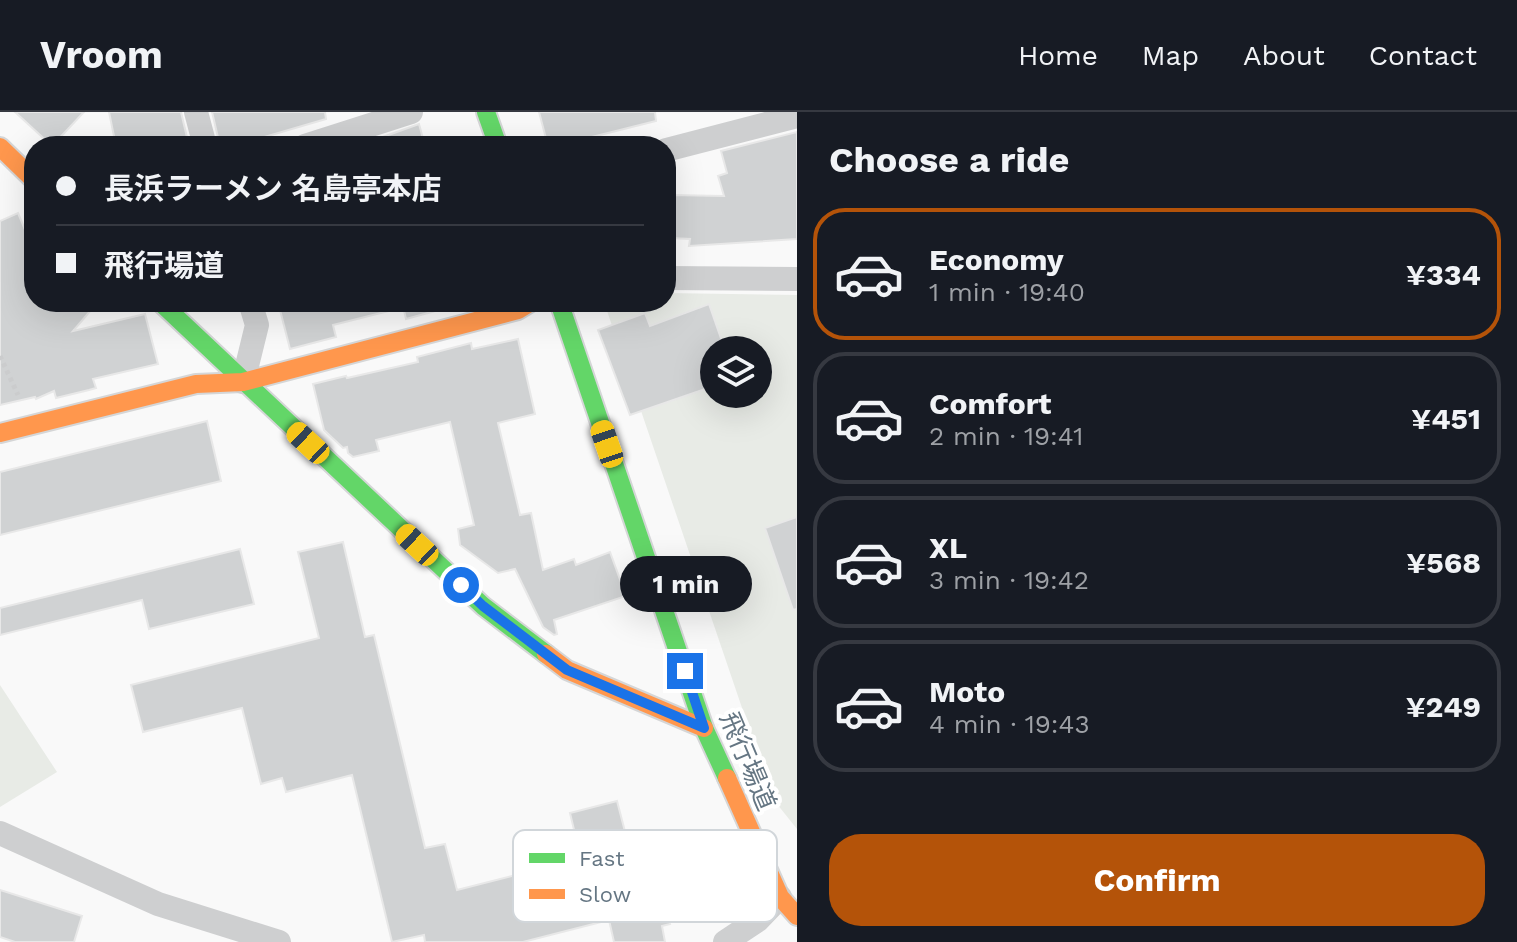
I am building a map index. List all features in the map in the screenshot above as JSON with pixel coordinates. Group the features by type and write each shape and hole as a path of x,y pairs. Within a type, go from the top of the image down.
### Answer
{"street":[{"path":"196,112 202,136"},
{"path":"336,136 411,112"},
{"path":"486,112 494,136"},
{"path":"676,147 797,116"},
{"path":"5,157 24,172"},
{"path":"676,278 797,279"},
{"path":"170,312 483,606 567,670 704,728"},
{"path":"243,382 257,325 253,312"},
{"path":"0,433 196,384 243,382 510,312"},
{"name":"飛行場道","path":"562,312 704,728 750,830"},
{"path":"0,833 158,904 279,942"},
{"name":"飛行場道","path":"777,890 797,916"},
{"path":"777,900 780,897"},
{"path":"725,942 755,922"}],"path":[{"path":"0,356 31,426"}],"shaded area":[{"path":"676,293 797,295 797,829 773,799 607,312 676,312"},
{"path":"0,685 57,772 0,807"}],"building":[{"path":"15,112 84,112 61,136 41,136"},
{"path":"109,112 181,112 187,136 114,136"},
{"path":"212,112 325,112 326,119 268,136 218,136"},
{"path":"539,112 655,112 656,121 596,136 545,136"},
{"path":"419,124 422,136 386,136"},
{"path":"797,132 797,239 689,246 690,239 676,238 676,195 724,196 718,176 727,173 721,151"},
{"path":"18,213 24,227 24,312 89,312 73,331 145,314 158,364 93,379 96,388 89,390 56,398 54,391 36,399 0,405 0,221"},
{"path":"709,304 720,336 700,336 700,391 630,415 598,330 645,313 650,326"},
{"path":"281,312 385,312 333,325 336,337 290,349"},
{"path":"404,312 432,312 406,319"},
{"path":"518,339 535,414 498,423 520,515 531,513 543,570 574,559 576,565 610,552 626,596 554,620 557,634 554,635 543,627 515,569 498,573 460,545 458,529 474,525 450,422 376,440 379,451 353,457 347,447 343,448 324,430 313,384 418,362 417,357 471,343 472,349"},
{"path":"207,421 221,481 0,535 0,472"},
{"path":"797,517 797,609 793,610 765,528"},
{"path":"343,542 365,637 374,635 425,848 445,844 457,890 513,876 513,922 601,922 523,942 425,942 424,935 392,942 352,775 286,792 282,778 261,784 242,708 143,732 131,685 319,638 298,552"},
{"path":"240,549 254,604 149,629 142,600 0,635 0,608"},
{"path":"617,801 625,830 574,830 570,813"},
{"path":"0,890 82,916 74,942 15,942 0,937"},
{"path":"609,922 669,922 662,926 665,942 614,942"}],"traffic: fast":[{"path":"486,112 494,136"},
{"path":"171,312 483,606 546,654"},
{"path":"562,312 704,728 727,778"}],"traffic: slow":[{"path":"0,147 24,170"},
{"path":"0,433 196,384 243,382 510,312"},
{"path":"546,654 567,670 704,728"},
{"path":"727,778 750,830"},
{"path":"777,890 797,916"}],"route":[{"path":"461,585 483,606 567,670 704,728 685,671"}]}
